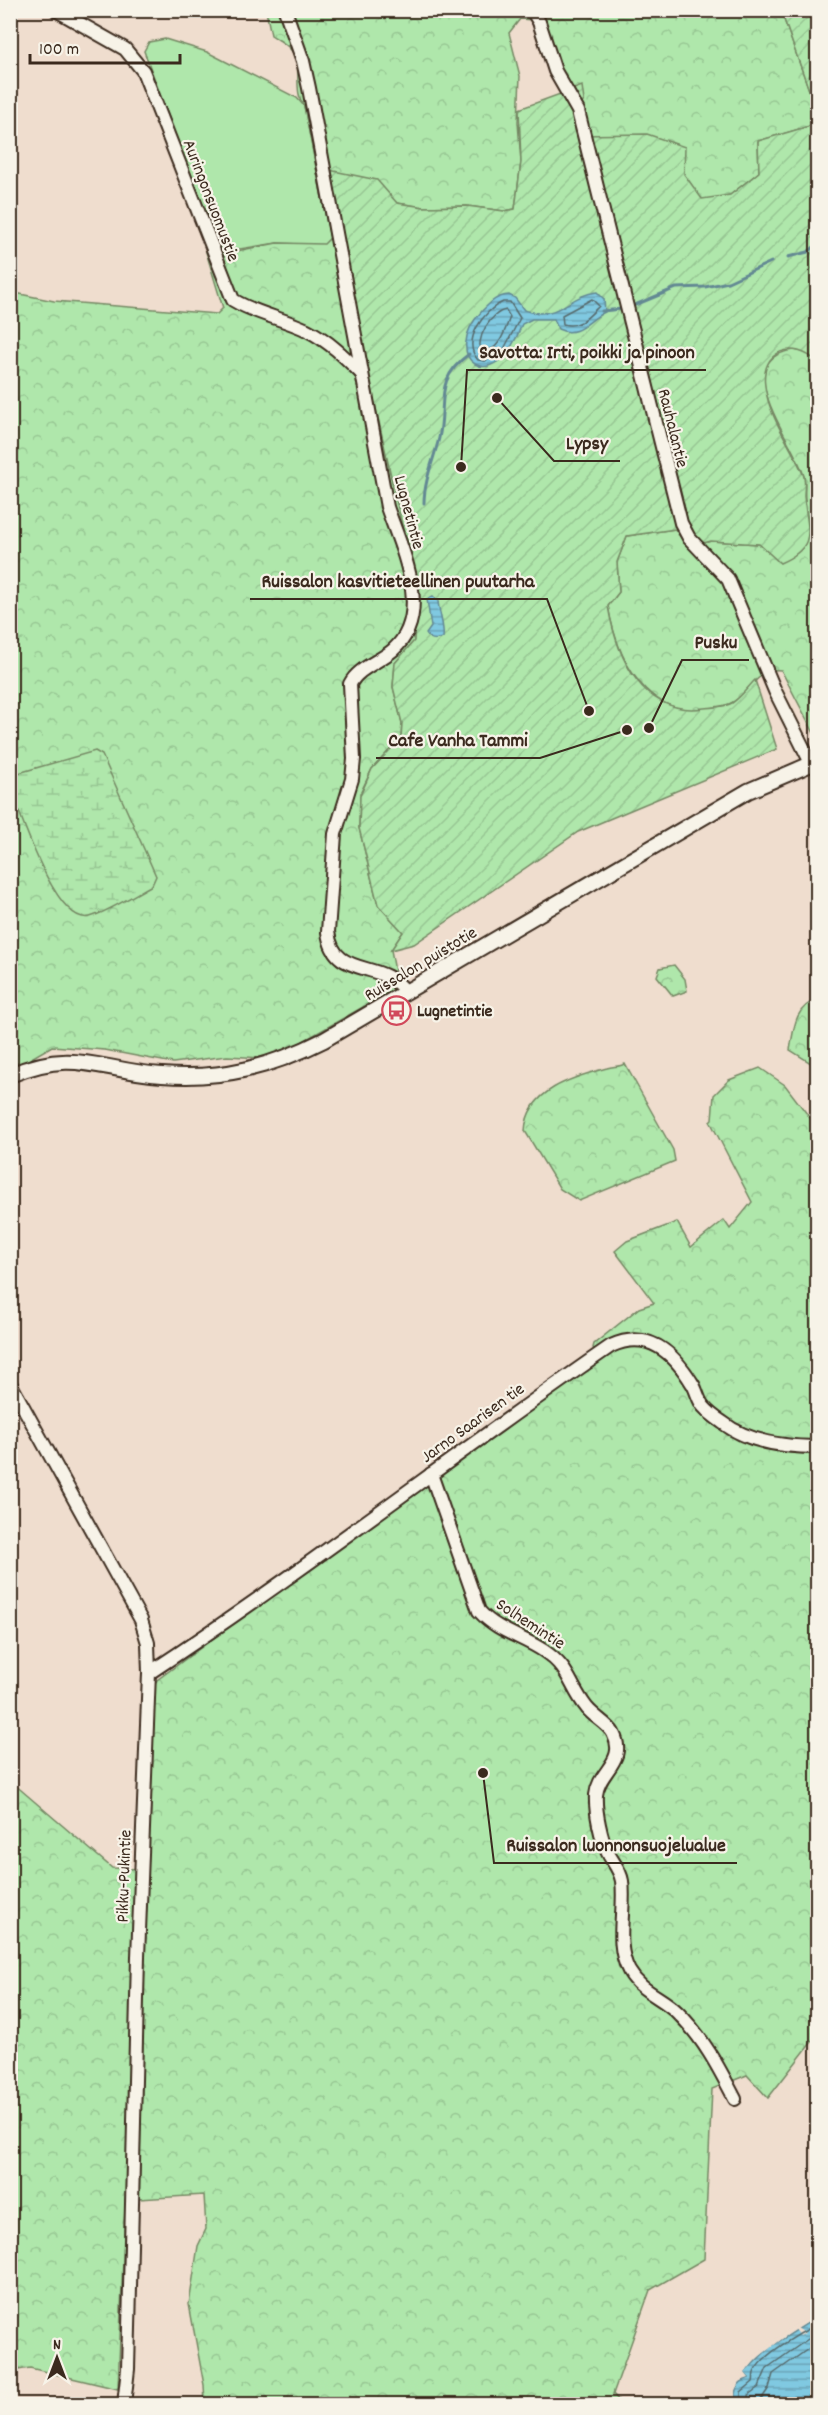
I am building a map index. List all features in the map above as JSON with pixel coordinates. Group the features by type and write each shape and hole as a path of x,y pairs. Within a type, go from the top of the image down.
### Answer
{"street":[{"name":"Auringonsuomustie","path":"56,10 124,49 143,71 232,300 248,309 305,329 327,342 362,374"},
{"name":"Lugnetintie","path":"285,10 303,61 309,88 387,507 408,571 412,615 410,627 394,649 359,672 350,684 354,759 352,779 335,834 329,942 342,960 388,974 406,992"},
{"name":"Rauhalantie","path":"532,10 540,22 555,71 578,111 681,522 689,538 728,579 775,691 814,762"},
{"name":"Ruissalon puistotie","path":"10,1075 40,1065 72,1060 162,1076 203,1076 256,1068 284,1060 324,1040 748,791 814,762"},
{"name":"Jarno Saarisen tie","path":"150,1672 369,1520 497,1424 611,1346 626,1339 651,1342 668,1350 692,1383 703,1406 723,1423 743,1435 794,1447 818,1447"},
{"name":"Pikku-Pukintie","path":"10,1383 141,1620 148,1643 150,1672 138,1957 128,2369 124,2404"},
{"name":"Solhemintie","path":"431,1474 479,1611 495,1626 554,1658 571,1677 587,1708 614,1734 617,1757 596,1794 607,1852 619,1868 622,1882 623,1953 630,1972 646,1992 674,2009 692,2027 735,2099"}],"green space":[{"path":"266,11 781,11 814,104 813,125 758,141 759,172 730,195 702,200 684,174 579,135 549,38 546,21 520,19 509,33 520,76 518,122 521,162 515,209 504,211 467,206 424,207 397,203 329,170 368,373 416,588 414,641 395,663 393,687 402,723 401,738 372,769 360,794 359,828 378,905 403,932 391,950 398,987 291,1048 264,1058 227,1056 173,1063 105,1050 52,1046 11,1070 10,292 54,301 217,314 223,308 206,252 232,252 277,243 324,244 330,238 304,106 299,93 297,64 289,48 271,35"},
{"path":"781,11 810,11 818,37 817,362 798,351 780,352 768,364 765,374 767,398 771,409 804,476 808,528 806,543 792,557 780,563 759,544 711,541 688,547 675,529 627,536 617,562 619,592 608,606 618,645 626,663 636,680 649,693 665,703 683,708 718,707 735,701 755,680 777,749 578,832 414,944 391,950 403,932 378,905 359,828 360,796 372,769 401,738 402,723 393,687 395,663 414,641 416,588 368,373 329,170 377,180 397,203 424,207 467,206 504,211 515,209 521,162 519,109 582,86 584,101 573,113 579,135 647,134 685,147 684,174 702,199 730,195 759,172 758,141 813,125 814,104"},
{"path":"165,39 207,52 297,98 304,106 330,238 324,245 277,243 221,252 216,244 144,51 149,42"},
{"path":"794,350 809,353 818,362 817,739 781,670 773,670 759,677 742,695 729,704 703,710 681,709 662,701 645,689 632,672 613,630 608,606 619,592 617,562 627,536 675,529 688,547 711,541 759,544 810,535 805,504 804,476 770,404 764,385 765,369 774,357"},
{"path":"95,751 102,755 156,876 152,885 90,917 77,915 65,904 53,887 31,844 11,790 10,778 15,774"},
{"path":"674,965 685,979 687,991 673,996 657,976 660,968"},
{"path":"818,1000 817,1067 790,1050 799,1013 809,1003"},
{"path":"625,1064 673,1150 675,1161 579,1201 560,1189 525,1131 528,1117 534,1105 554,1088 580,1076"},
{"path":"760,1068 785,1085 817,1127 818,2034 768,2098 747,2075 712,2089 704,2259 650,2290 613,2394 622,2404 205,2404 204,2385 189,2304 198,2246 206,2229 204,2195 139,2199 151,1695 157,1680 597,1355 593,1348 594,1344 639,1308 654,1303 615,1251 627,1241 677,1222 691,1247 724,1220 730,1229 752,1202 710,1121 714,1095 729,1080"},
{"path":"14,1784 112,1868 138,1869 118,2389 30,2368 11,2371 10,1785"}],"water":[{"path":"597,292 604,299 605,312 578,330 572,332 558,329 554,319 532,319 522,324 510,348 498,361 485,366 475,364 468,356 466,343 470,328 482,311 497,298 509,295 515,298 524,310 546,313 587,294"},
{"path":"433,596 438,601 443,638 432,639 426,634 431,627 427,599"},
{"path":"817,2317 817,2404 735,2404 736,2388 749,2378 744,2373 770,2347"}],"pier":[{"path":"818,2314 817,2317 797,2328 805,2333 800,2336 795,2329 756,2359 745,2373 749,2378 740,2381 735,2390 735,2403 732,2404 731,2394 739,2378 745,2378 741,2374 754,2357 792,2327"}],"waterway":[{"path":"788,257 808,252 818,244"},
{"path":"635,305 676,288 705,287 728,282 771,262"},
{"path":"602,311 622,309"},
{"path":"424,503 427,478 439,438 446,383 450,373 469,354"}],"place":[{"name":"Lypsy","path":"497,398"},
{"name":"Savotta: Irti, poikki ja pinoon","path":"461,467"},
{"name":"Ruissalon kasvitieteellinen puutarha","path":"589,711"},
{"name":"Pusku","path":"649,728"},
{"name":"Cafe Vanha Tammi","path":"627,730"},
{"name":"Lugnetintie","path":"396,1010"},
{"name":"Ruissalon luonnonsuojelualue","path":"483,1773"}]}
